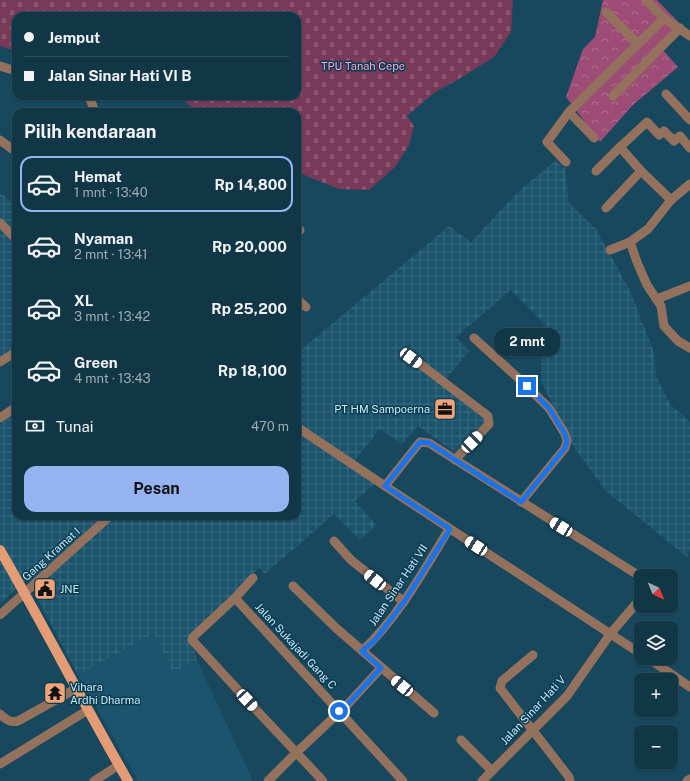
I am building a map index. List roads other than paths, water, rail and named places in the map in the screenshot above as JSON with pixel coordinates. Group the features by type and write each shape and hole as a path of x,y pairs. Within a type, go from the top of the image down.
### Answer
{"main road":[{"path":"0,550 128,781"}],"street":[{"path":"646,0 664,18 690,36"},
{"path":"606,12 638,44"},
{"path":"566,162 547,142 569,112 664,18"},
{"path":"613,96 680,28"},
{"path":"0,66 12,70"},
{"path":"666,94 690,120"},
{"path":"569,112 594,138"},
{"path":"596,171 647,122 659,135 664,130 674,141 680,136 690,148"},
{"path":"0,140 12,149"},
{"path":"620,147 671,200"},
{"path":"606,208 642,171"},
{"path":"610,250 630,242 648,229 671,200 690,184"},
{"path":"0,223 12,234"},
{"path":"630,242 647,285 661,306 664,326 678,341 690,348"},
{"path":"657,299 690,286"},
{"path":"301,303 306,307"},
{"path":"474,338 549,408 565,434 567,441 565,448 521,502"},
{"path":"0,362 12,354"},
{"path":"411,358 488,416 490,424 455,460"},
{"path":"0,418 12,410"},
{"path":"301,430 634,649"},
{"path":"385,486 420,442 429,443 634,574"},
{"name":"Gang Kramat I","path":"0,615 106,520"},
{"name":"Jalan Sinar Hati VII","path":"362,651 375,640 404,602 450,529"},
{"path":"334,541 351,560 404,602"},
{"path":"253,578 193,637 193,642 323,781"},
{"path":"293,586 332,624 434,713"},
{"name":"Jalan Sukajadi Gang C","path":"234,598 403,781"},
{"name":"Jalan Sinar Hati V","path":"482,781 567,696 611,633 634,606"},
{"path":"532,655 502,681 500,688 569,777 570,781"},
{"path":"658,665 690,687"},
{"path":"268,781 348,704 381,668"},
{"path":"0,714 7,720 13,722 77,688"},
{"path":"0,764 88,710"},
{"path":"461,740 492,771"},
{"path":"94,781 119,766"}],"place":[{"name":"PT HM Sampoerna","path":"445,409"},
{"name":"JNE","path":"45,589"},
{"name":"Vihara Ardhi Dharma","path":"55,693"}],"park label":[{"name":"TPU Tanah Cepe","path":"363,66"}]}
